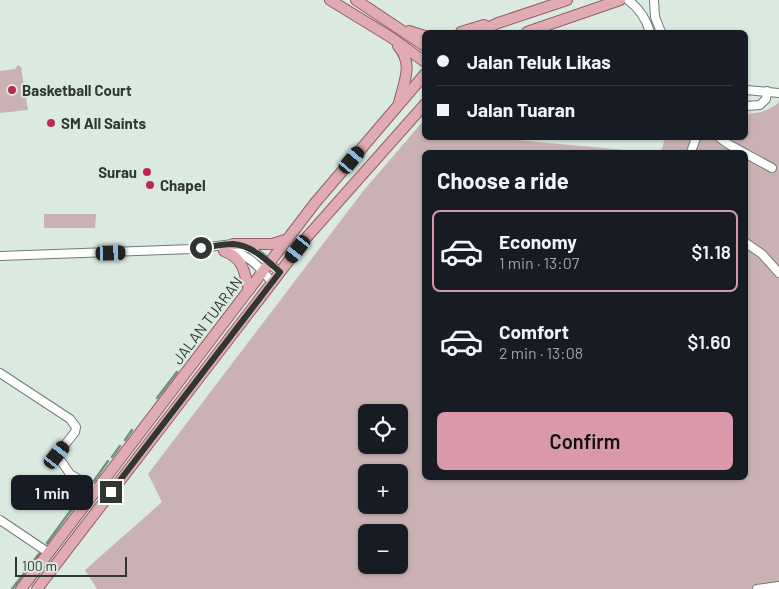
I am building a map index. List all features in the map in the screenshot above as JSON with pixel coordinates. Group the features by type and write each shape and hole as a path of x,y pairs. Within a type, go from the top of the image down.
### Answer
{"main road":[{"path":"330,0 392,38 422,60"},
{"path":"356,0 422,44"},
{"path":"469,30 498,23 567,0"},
{"path":"533,30 620,0"},
{"path":"379,16 412,33 422,35"},
{"path":"482,30 498,23"},
{"path":"392,38 403,51 408,62 399,104"},
{"name":"JALAN TUARAN","path":"21,589 316,203 422,77"},
{"name":"JALAN TUARAN","path":"37,589 307,237 422,107"},
{"path":"233,244 272,244 288,239"},
{"path":"224,251 235,256 242,265 249,290"},
{"path":"149,422 158,430"}],"street":[{"path":"628,0 636,6 647,22 649,30"},
{"path":"654,0 655,17 660,30"},
{"path":"748,90 779,93"},
{"path":"748,106 760,105 766,99 767,91"},
{"path":"723,140 739,150"},
{"path":"728,144 728,150"},
{"path":"748,155 772,168"},
{"path":"0,256 201,248 233,244 251,249 280,272"},
{"path":"748,244 762,254 779,273"},
{"path":"201,248 239,254 253,262 272,282"},
{"path":"0,373 70,419 76,427 75,432 57,455 70,474 96,490"},
{"path":"0,520 48,553"},
{"path":"757,589 779,586"}],"shaded area":[{"name":"Basketball Court","path":"18,65 21,67 28,110 0,113 0,71 15,69"},
{"path":"779,102 779,589 97,589 85,570 162,502 148,474 364,190 422,122 422,140 517,140 624,150 422,150 422,480 748,480 748,150 662,150 664,140 748,140 748,114 772,108"},
{"path":"44,214 96,214 95,228 44,228"}],"waterway":[{"path":"157,398 177,372"},
{"path":"125,440 132,430"},
{"path":"112,457 120,446"},
{"path":"94,481 108,461"},
{"path":"83,496 88,489"},
{"path":"47,543 77,502"},
{"path":"12,589 42,550"}],"place":[{"name":"Basketball Court","path":"12,90"},
{"name":"SM All Saints","path":"51,123"},
{"name":"Surau","path":"147,172"},
{"name":"Chapel","path":"150,185"}],"route":[{"path":"111,492 280,272 251,249 242,246 233,244 201,248"}]}
